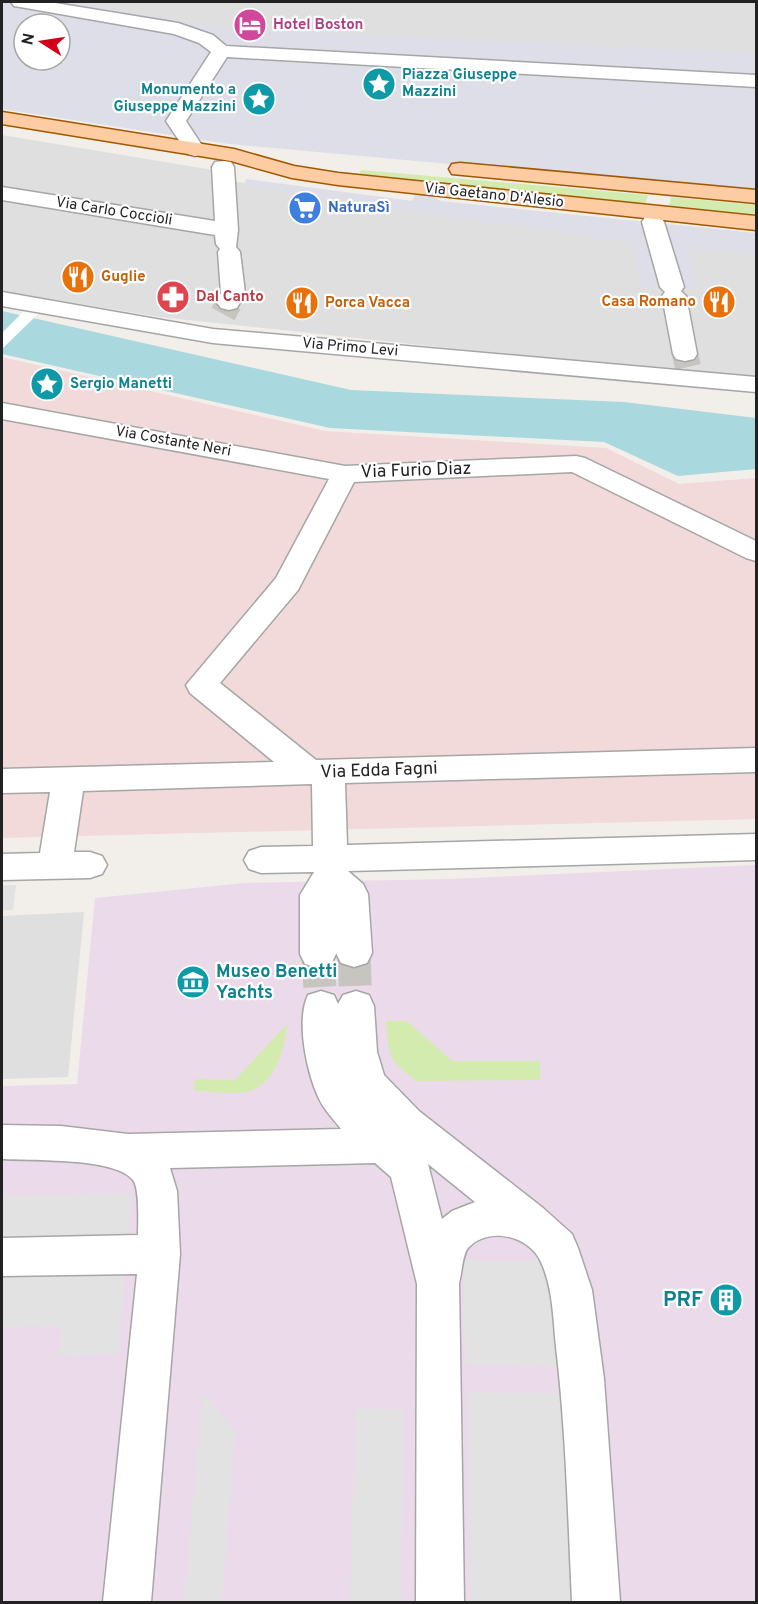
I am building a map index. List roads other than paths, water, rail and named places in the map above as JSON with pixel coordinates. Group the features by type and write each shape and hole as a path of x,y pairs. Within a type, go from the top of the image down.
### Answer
{"main road":[{"name":"Via Gaetano D'Alesio","path":"2,118 195,150 229,161 338,179 756,223"},
{"name":"Via Gaetano D'Alesio","path":"229,161 286,154 337,158"},
{"name":"Via Gaetano D'Alesio","path":"439,168 756,197"}],"street":[{"path":"20,2 178,29 206,39 221,51 756,81"},
{"path":"195,150 176,121 221,51"},
{"path":"222,318 233,293 228,242 229,161"},
{"name":"Via Carlo Coccioli","path":"2,194 228,242"},
{"path":"654,222 693,374"},
{"name":"Via Primo Levi","path":"2,299 222,318 693,374 756,385"},
{"name":"Via Costante Neri","path":"2,411 345,474"},
{"name":"Via Furio Diaz","path":"319,772 201,685 288,583 345,474 576,464 756,552"},
{"name":"Via Edda Fagni","path":"2,780 756,760"},
{"path":"319,772 330,868 351,894 354,953"},
{"path":"55,866 68,778"},
{"path":"261,860 330,868 385,856 756,847"},
{"path":"2,867 90,865"},
{"path":"318,954 316,895 330,868"},
{"path":"438,1284 409,1167 363,1128 337,1094 324,1054 339,1006 368,1084 405,1123 529,1221 557,1248 571,1290 582,1379 596,1602"},
{"path":"2,1142 61,1143 128,1152 383,1145"},
{"path":"127,1602 159,1254 157,1191 151,1170 128,1152"},
{"path":"440,1602 438,1284 448,1240 466,1224 487,1217 529,1221"},
{"path":"2,1257 159,1254"}],"water":[{"path":"2,311 351,390 624,402 756,418 756,469 678,476 604,442 330,428 2,354"}],"tunnel":[{"path":"223,314 229,303"},
{"path":"685,354 688,367"},
{"path":"354,953 356,1006"},
{"path":"318,954 321,1006"}],"place":[{"name":"Hotel Boston","path":"250,25"},
{"name":"Piazza Giuseppe Mazzini","path":"379,84"},
{"name":"Monumento a Giuseppe Mazzini","path":"259,99"},
{"name":"NaturaSì","path":"305,208"},
{"name":"Guglie","path":"78,277"},
{"name":"Dal Canto","path":"173,297"},
{"name":"Casa Romano","path":"719,302"},
{"name":"Porca Vacca","path":"302,303"},
{"name":"Sergio Manetti","path":"47,384"},
{"name":"Museo Benetti Yachts","path":"193,982"},
{"name":"PRF","path":"726,1300"}]}
